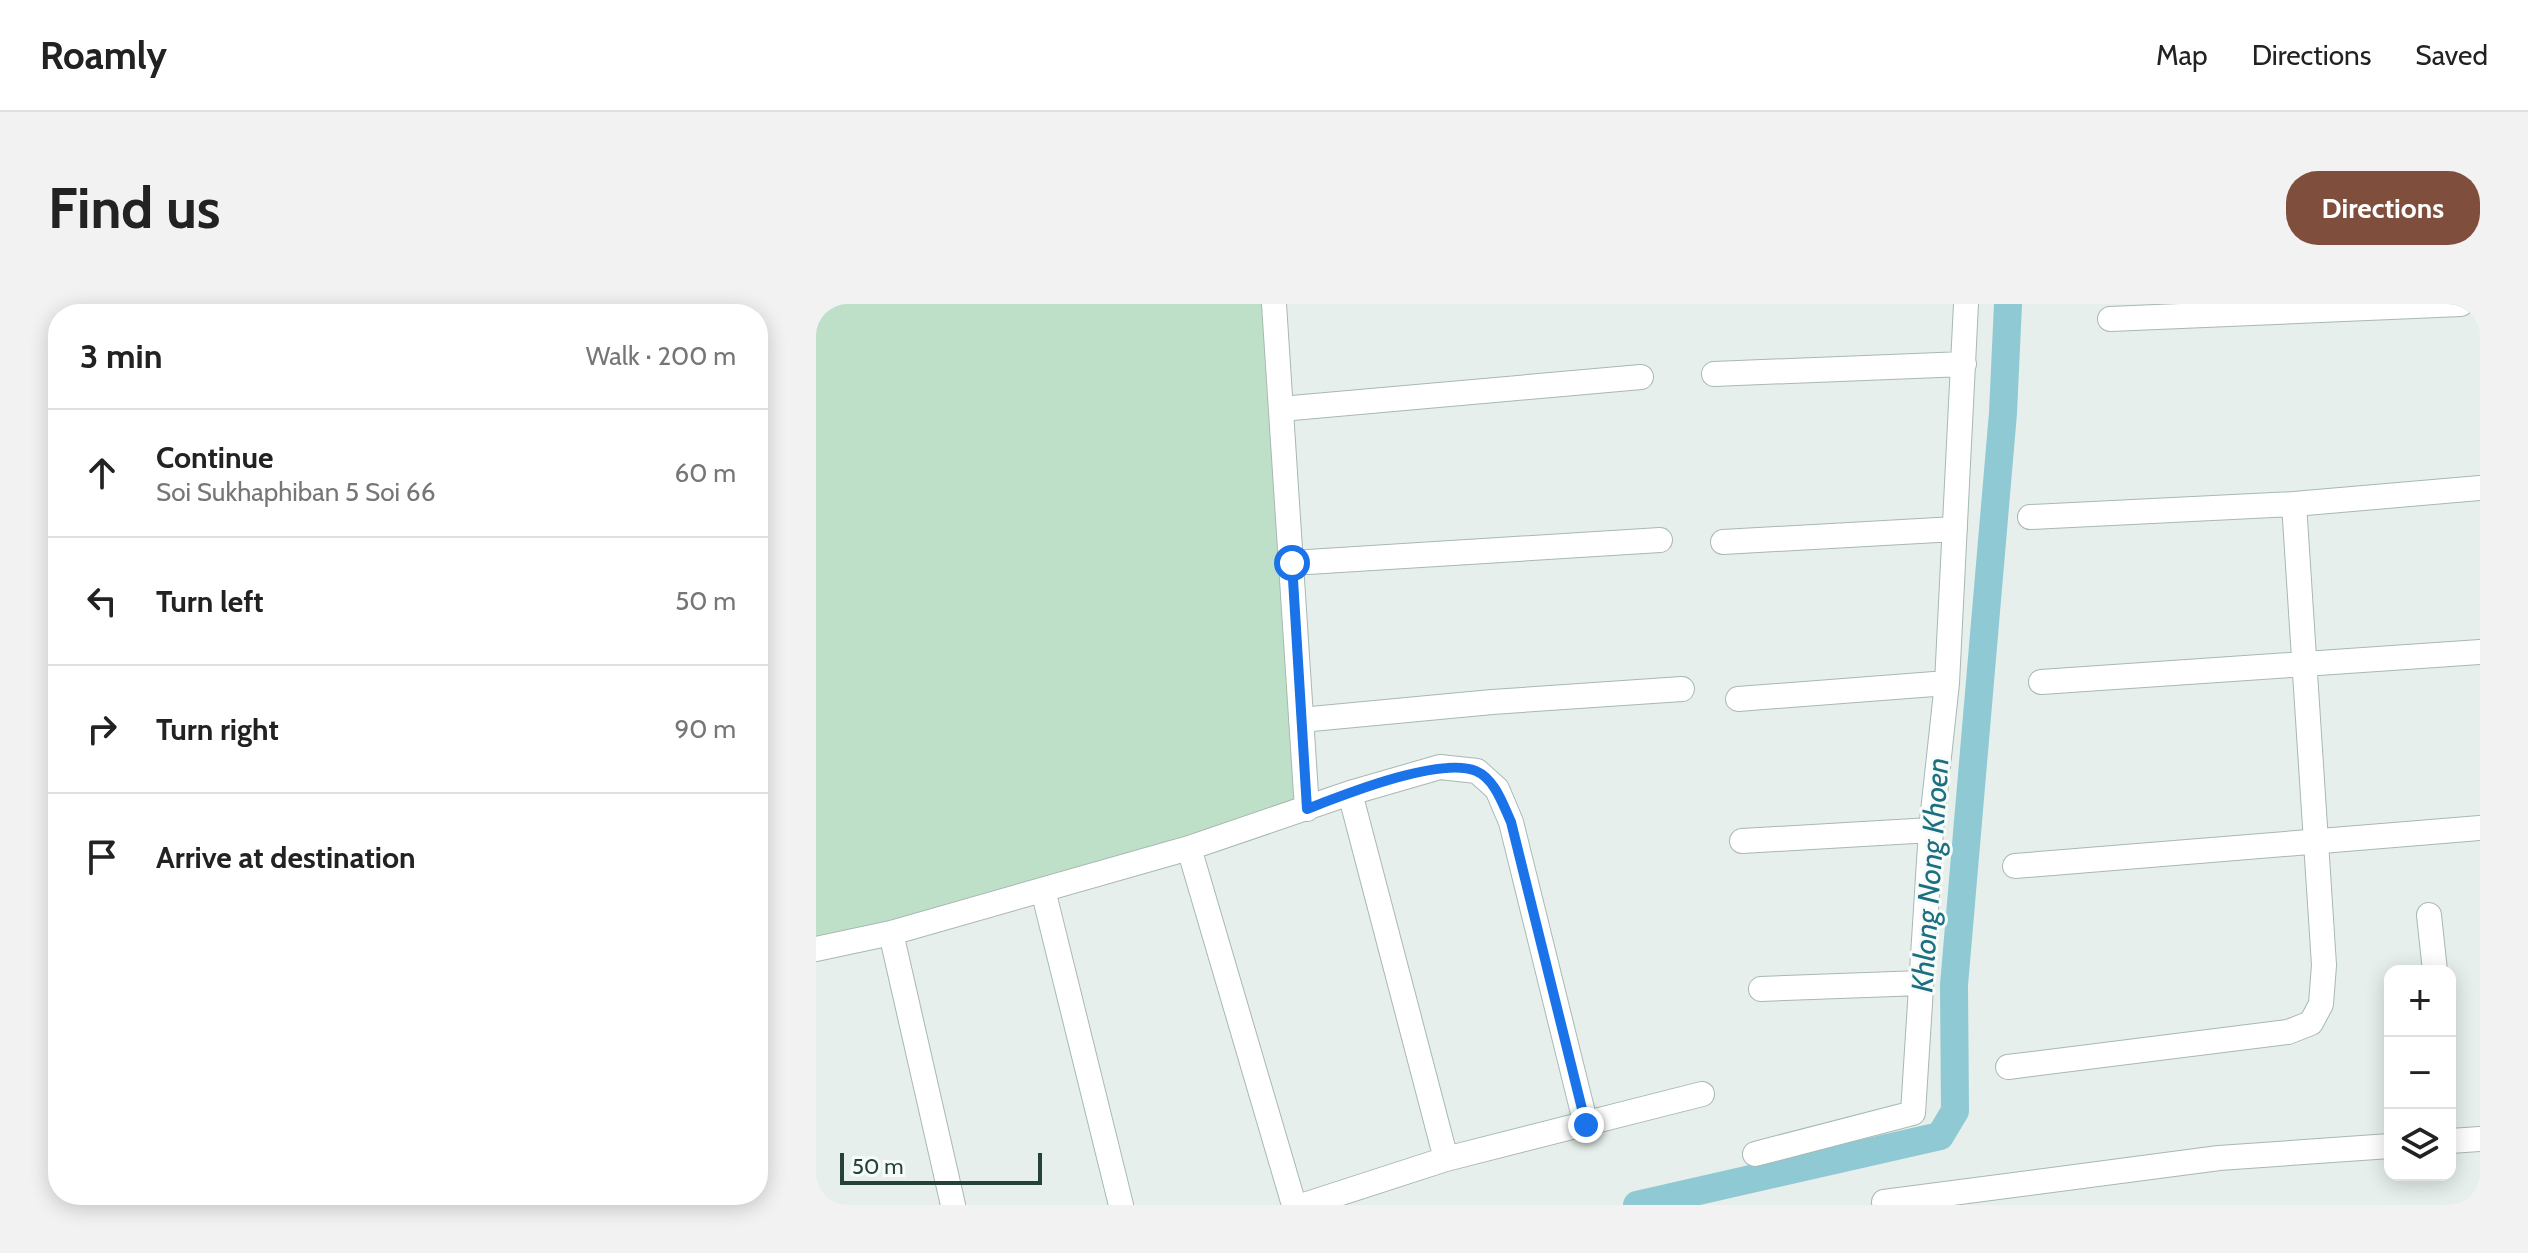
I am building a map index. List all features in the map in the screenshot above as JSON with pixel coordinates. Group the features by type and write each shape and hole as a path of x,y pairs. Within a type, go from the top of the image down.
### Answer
{"street":[{"path":"1274,304 1307,809"},
{"path":"1755,1154 1913,1113 1931,830 1947,683 1966,304"},
{"path":"2110,319 2461,304"},
{"path":"1714,374 1964,364"},
{"path":"1281,409 1641,377"},
{"path":"2030,517 2294,504 2480,488"},
{"path":"2008,1067 2288,1032 2311,1023 2321,1004 2324,965 2294,504"},
{"path":"1723,542 1955,529"},
{"path":"1292,563 1660,540"},
{"path":"2041,682 2480,652"},
{"path":"1738,699 1947,683"},
{"path":"1301,720 1492,702 1682,689"},
{"path":"816,949 891,933 1189,848 1350,793 1440,767 1477,771 1497,789 1511,822 1586,1125"},
{"path":"1350,793 1446,1159"},
{"path":"2015,866 2480,828"},
{"path":"1742,841 1931,830"},
{"path":"1189,848 1294,1205"},
{"path":"1043,890 1121,1205"},
{"path":"2429,915 2434,965"},
{"path":"891,933 953,1205"},
{"path":"1761,989 1921,983"},
{"path":"1304,1205 1446,1159 1702,1094"},
{"path":"2456,1141 2480,1139"},
{"path":"1884,1202 2219,1158 2384,1146"}],"green space":[{"path":"816,304 1272,304 1300,809 816,948"}],"waterway":[{"name":"Khlong Nong Khoen","path":"1637,1205 1940,1136 1955,1111 1954,985 2003,413 2008,304"}],"route":[{"path":"1292,563 1307,809 1440,767 1477,771 1497,789 1511,822 1586,1125"}]}
